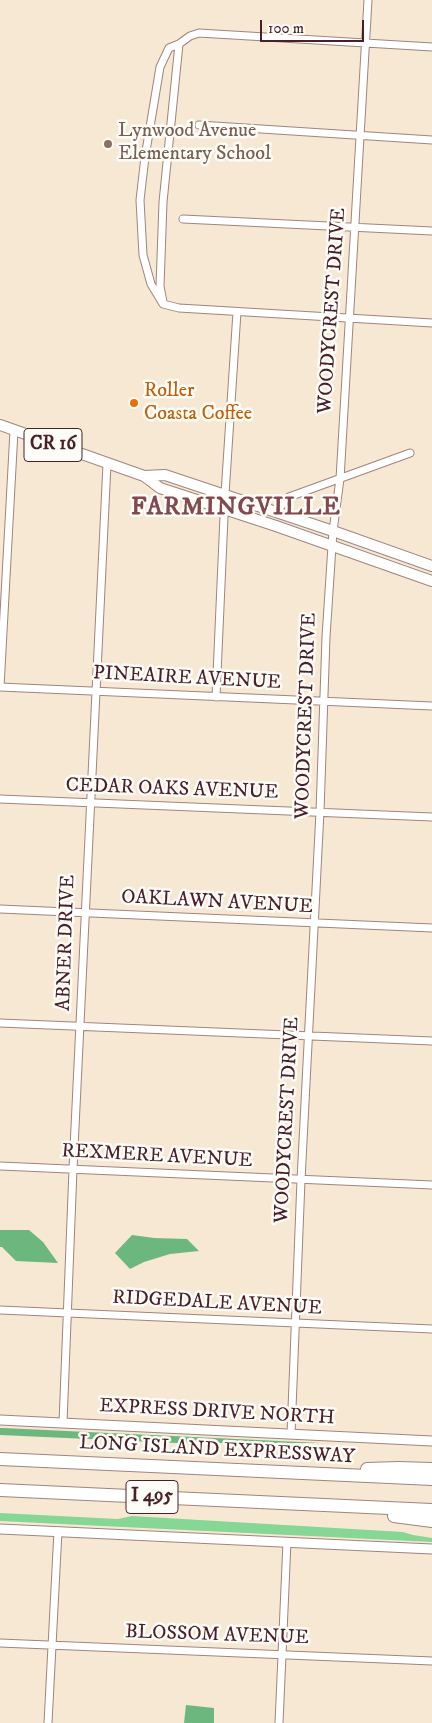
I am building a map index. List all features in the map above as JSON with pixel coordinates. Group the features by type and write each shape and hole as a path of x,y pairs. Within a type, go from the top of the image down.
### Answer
{"highway":[{"name":"LONG ISLAND EXPRESSWAY","path":"0,1459 432,1479"},
{"path":"279,1472 398,1468 432,1470"},
{"name":"I 495","path":"0,1490 432,1510"},
{"path":"305,1504 432,1521"}],"main road":[{"name":"CR 16","path":"0,426 144,476 160,488 224,508 432,581"},
{"name":"CR 16","path":"144,476 165,475 432,566"},
{"name":"EXPRESS DRIVE NORTH","path":"0,1420 432,1441"},
{"path":"0,1529 432,1549"}],"street":[{"name":"WOODYCREST DRIVE","path":"291,1434 301,1180 320,812 323,702 333,531 340,479 368,0"},
{"path":"432,46 199,34 185,38 179,44 170,48 160,67 144,157 140,200 143,255 151,284 164,304 178,308 432,323"},
{"path":"164,304 160,286 163,202 179,44"},
{"path":"199,125 432,140"},
{"path":"183,219 432,232"},
{"path":"216,697 224,494 237,312"},
{"path":"0,687 14,431"},
{"path":"276,512 289,497 410,453"},
{"name":"ABNER DRIVE","path":"63,1423 73,1169 107,464"},
{"name":"PINEAIRE AVENUE","path":"0,687 432,706"},
{"name":"CEDAR OAKS AVENUE","path":"0,800 432,817"},
{"name":"OAKLAWN AVENUE","path":"0,909 432,928"},
{"path":"0,1023 432,1041"},
{"name":"REXMERE AVENUE","path":"0,1166 432,1185"},
{"name":"RIDGEDALE AVENUE","path":"0,1310 432,1329"},
{"path":"48,1723 58,1531"},
{"path":"279,1723 287,1542"},
{"name":"BLOSSOM AVENUE","path":"0,1643 432,1661"}],"green space":[{"path":"0,1230 29,1230 43,1242 58,1263 16,1261 0,1247"},
{"path":"132,1235 187,1239 199,1251 170,1254 144,1262 130,1269 115,1253"},
{"path":"0,1428 321,1443 177,1443 0,1435"},
{"path":"0,1513 118,1519 132,1516 403,1532 432,1538 432,1542 0,1521"},
{"path":"186,1705 214,1708 214,1723 184,1723"}],"place":[{"name":"Lynwood Avenue Elementary School","path":"108,144"},
{"name":"Roller Coasta Coffee","path":"134,403"}],"district":[{"name":"FARMINGVILLE","path":"236,509"}]}
